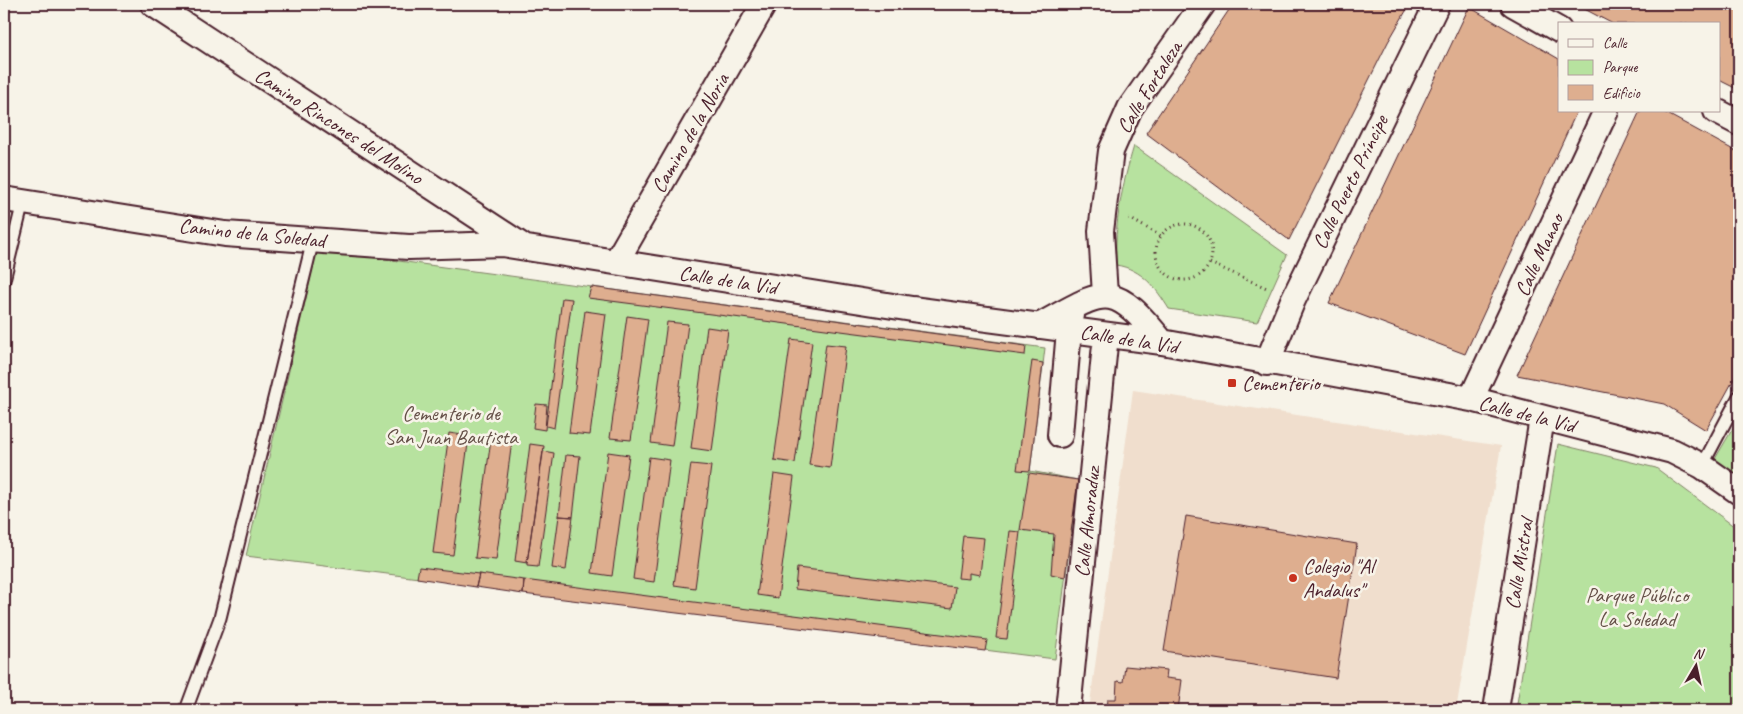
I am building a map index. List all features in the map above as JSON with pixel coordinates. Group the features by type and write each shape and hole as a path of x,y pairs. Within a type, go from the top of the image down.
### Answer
{"street":[{"name":"Camino Rincones del Molino","path":"152,4 526,248"},
{"name":"Camino de la Noria","path":"616,262 764,4"},
{"name":"Calle Fortaleza","path":"1096,297 1104,201 1111,151 1130,108 1203,4"},
{"name":"Calle Puerto Príncipe","path":"1268,363 1293,300 1437,4"},
{"path":"1512,4 1558,29"},
{"name":"Calle Manao","path":"1471,399 1606,112"},
{"path":"1718,112 1739,123"},
{"name":"Camino de la Soledad","path":"13,200 225,234 409,246 502,244"},
{"name":"Calle de la Vid","path":"502,244 912,309 1162,342 1471,399 1672,451 1702,466 1739,492"},
{"path":"1060,435 1068,330 1072,312 1096,297"},
{"path":"1039,326 1096,297 1126,303 1162,342"},
{"name":"Calle Almoraduz","path":"1068,710 1106,335"},
{"name":"Calle Mistral","path":"1496,710 1542,418"}],"lane":[{"path":"4,280 13,200"},
{"path":"186,710 220,618 313,240"},
{"path":"1702,466 1739,396"}],"path":[{"path":"1104,201 1161,236"},
{"path":"1181,223 1199,227 1212,243 1213,256 1207,269 1199,276 1189,280 1175,279 1166,275 1156,257 1156,247 1161,236 1172,226 1181,223"},
{"path":"1210,263 1293,300"}],"shaded area":[{"name":"Colegio \"Al Andalus\"","path":"1133,390 1501,446 1456,710 1089,710"}],"green space":[{"path":"1134,146 1287,255 1257,322 1169,309 1159,294 1141,275 1116,265 1116,235 1120,205"},
{"name":"Cementerio de San Juan Bautista","path":"317,250 1045,348 1030,471 1078,480 1055,659 246,556"},
{"path":"1739,418 1739,483 1712,464"},
{"name":"Parque Público La Soledad","path":"1558,444 1656,468 1739,530 1739,710 1516,710"}],"building":[{"path":"1233,4 1410,4 1388,42 1289,240 1146,133"},
{"path":"1575,4 1739,4 1739,90 1720,80 1720,22 1609,22"},
{"path":"1469,7 1558,58 1558,112 1577,112 1465,354 1329,303"},
{"path":"1640,112 1664,112 1739,153 1739,370 1706,430 1664,404 1517,375"},
{"path":"591,287 1026,346 1025,355 588,298"},
{"path":"562,298 572,299 554,428 546,426"},
{"path":"585,311 606,314 590,435 569,433"},
{"path":"627,316 648,319 631,440 610,438"},
{"path":"667,322 688,324 672,446 651,443"},
{"path":"707,327 728,330 712,451 691,448"},
{"path":"791,339 812,342 795,463 774,460"},
{"path":"826,344 846,346 830,468 809,465"},
{"path":"1032,361 1043,363 1030,471 1017,470"},
{"path":"536,404 547,405 545,430 533,428"},
{"path":"449,433 469,436 453,555 433,553"},
{"path":"491,439 512,441 496,560 475,558"},
{"path":"530,444 544,446 527,563 515,561"},
{"path":"543,451 554,453 538,567 527,566 527,563"},
{"path":"608,452 629,455 612,576 592,573"},
{"path":"566,455 580,456 573,517 559,516"},
{"path":"649,457 670,460 654,582 633,579"},
{"path":"691,464 711,466 695,588 674,585"},
{"path":"1029,473 1078,480 1065,577 1051,574 1054,534 1020,530"},
{"path":"774,474 794,477 778,598 757,595"},
{"path":"559,516 573,517 566,570 552,568"},
{"path":"1186,516 1357,544 1336,678 1164,651"},
{"path":"1010,531 1020,532 1007,639 996,638"},
{"path":"963,536 984,538 980,575 969,573 969,579 958,578"},
{"path":"419,567 479,574 476,587 417,578"},
{"path":"797,568 955,587 952,608 795,589"},
{"path":"479,574 524,580 523,594 476,587"},
{"path":"524,580 987,640 985,651 523,594"},
{"path":"1125,666 1167,670 1166,678 1182,680 1178,710 1107,710 1108,699 1116,699 1117,681 1123,682"}],"place":[{"name":"Cementerio","path":"1232,383"},
{"name":"Colegio \"Al Andalus\"","path":"1293,578"}]}
